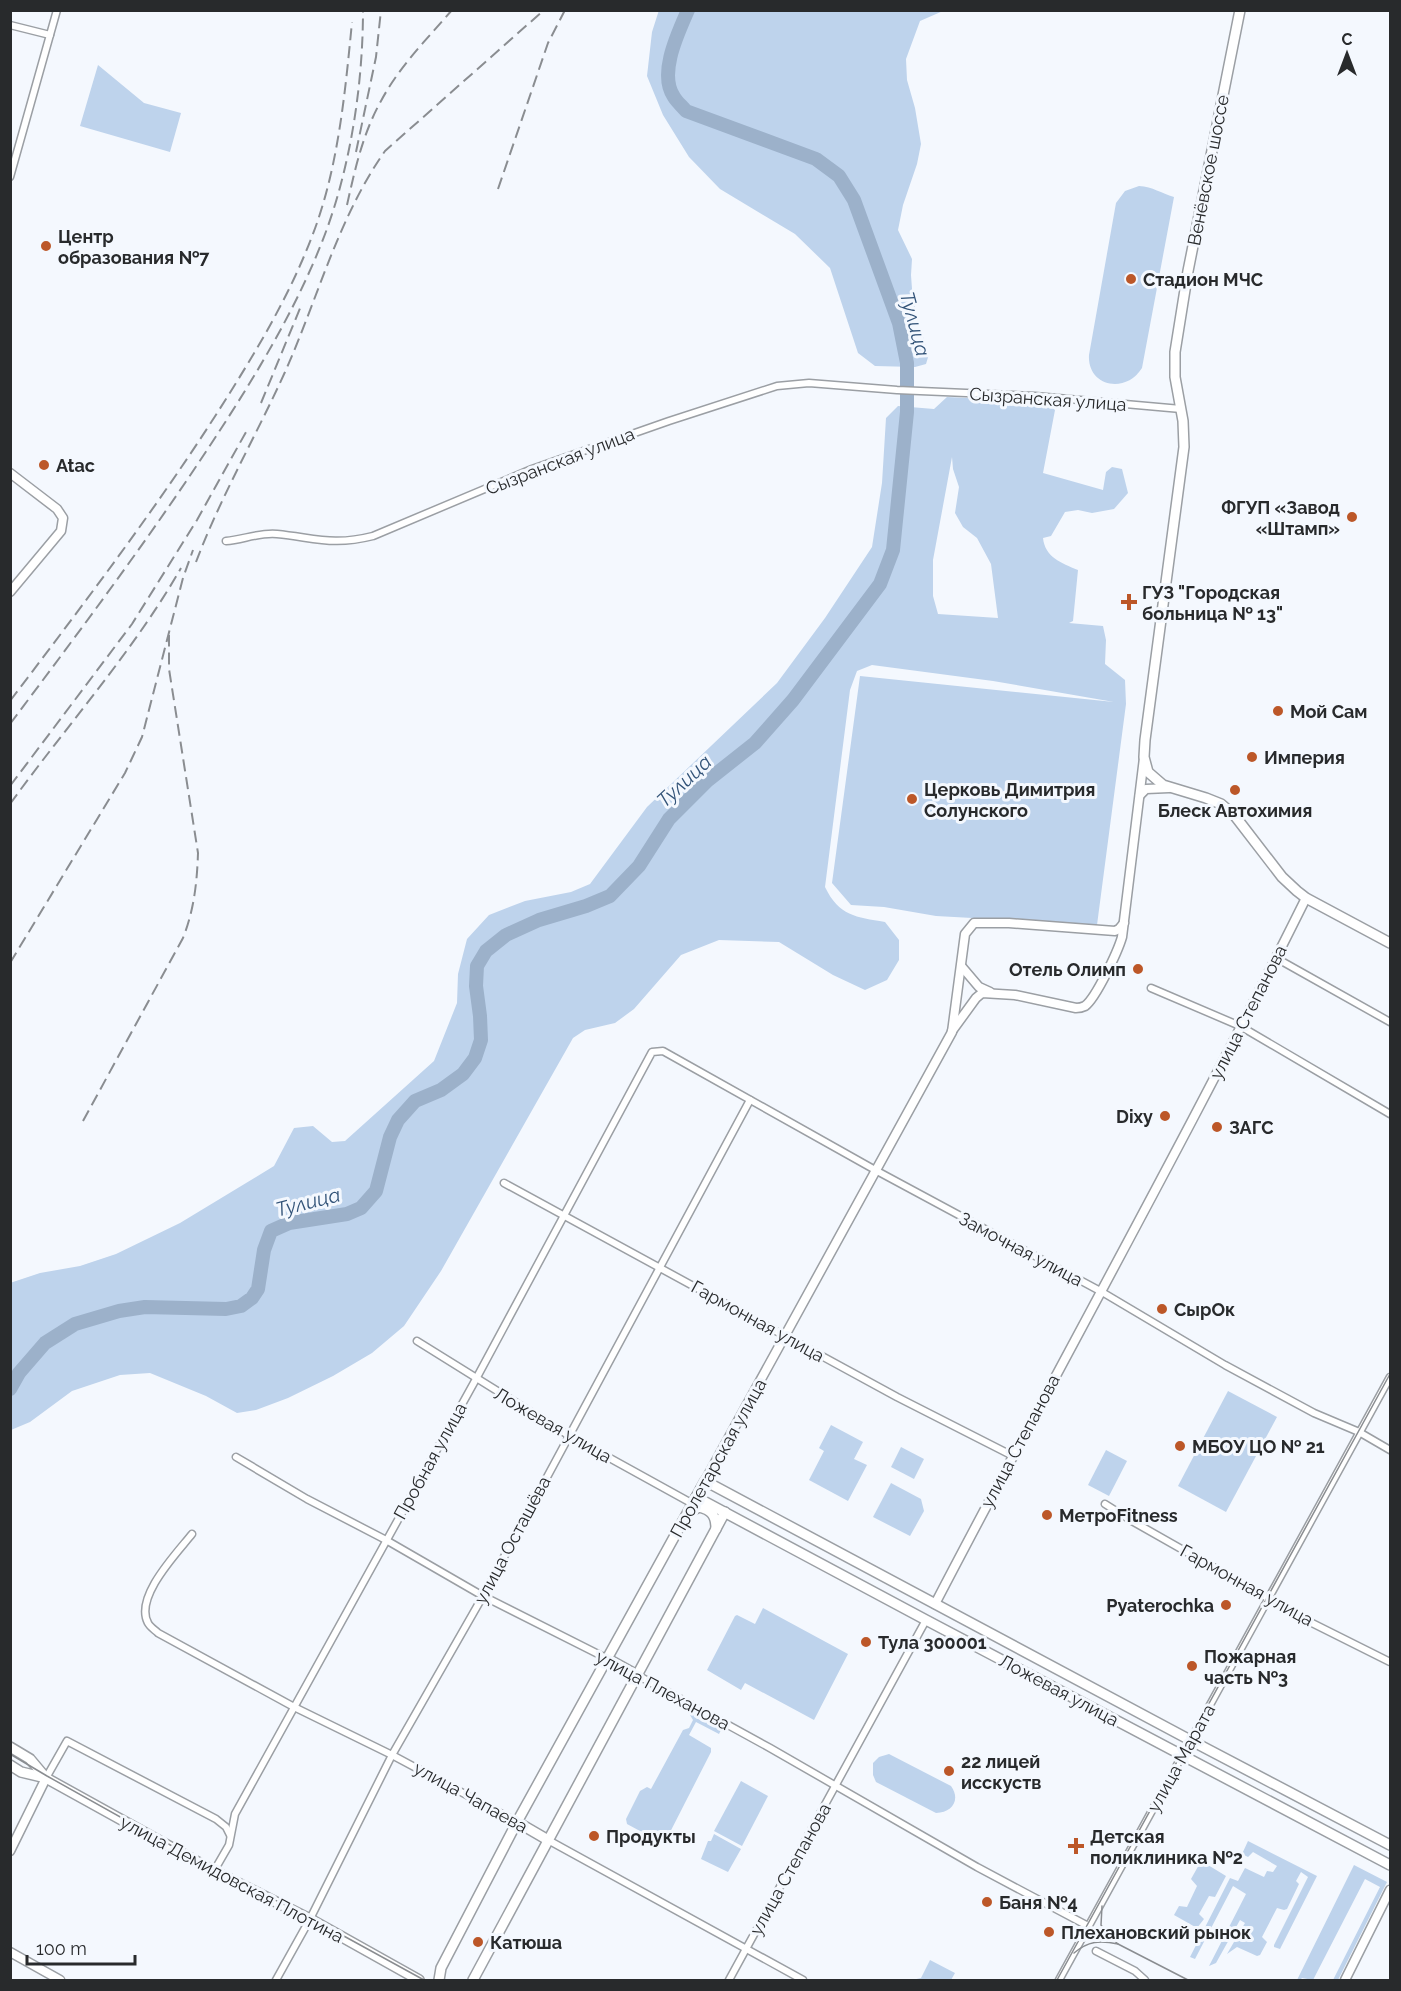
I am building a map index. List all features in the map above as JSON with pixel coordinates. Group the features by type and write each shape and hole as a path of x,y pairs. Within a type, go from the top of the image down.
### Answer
{"main road":[{"name":"Венёвское шоссе","path":"1144,757 1183,459 1184,434 1175,368 1177,334 1240,10"},
{"path":"1144,757 1151,776 1171,788 1206,798 1229,810 1282,877 1306,898 1390,943"},
{"name":"Пролетарская улица","path":"439,1980 441,1968 517,1822 705,1481"},
{"name":"Ложевая улица","path":"705,1481 1390,1845"},
{"path":"692,1504 715,1516 716,1529"},
{"name":"Ложевая улица","path":"692,1504 725,1512 1390,1864"},
{"name":"Пролетарская улица","path":"473,1980 725,1512"},
{"name":"улица Степанова","path":"926,1620 935,1604"},
{"name":"улица Плеханова","path":"608,1659 637,1675"},
{"path":"1075,1698 1083,1683"},
{"name":"улица Демидовская Плотина","path":"10,1747 30,1759 46,1778"},
{"name":"улица Демидовская Плотина","path":"10,1766 21,1772 46,1778 419,1980"},
{"name":"улица Чапаева","path":"517,1822 548,1840"}],"street":[{"path":"10,177 57,10"},
{"path":"10,25 50,35"},
{"name":"Сызранская улица","path":"226,541 268,534 331,542 352,541 373,536 532,469 777,386 809,383 914,391 1035,396 1181,409"},
{"path":"10,473 57,508 63,518 61,531 10,592"},
{"path":"952,1032 982,993 1082,1008 1092,997 1113,960 1122,937 1144,757"},
{"path":"1140,796 1144,790 1151,788 1171,788"},
{"name":"улица Степанова","path":"935,1604 1044,1395 1102,1292 1306,898"},
{"name":"Пролетарская улица","path":"705,1481 952,1032 965,934 969,928 975,923 1009,923 1115,931 1124,923"},
{"path":"1276,958 1390,1022"},
{"path":"962,967 979,987 990,993"},
{"path":"1151,988 1240,1026 1390,1114"},
{"name":"Замочная улица","path":"652,1052 663,1051 877,1171 1102,1292 1225,1365 1314,1413 1360,1433 1390,1450"},
{"name":"Пробная улица","path":"214,1871 229,1845 235,1814 476,1379 652,1052"},
{"name":"улица Осташёва","path":"276,1980 310,1919 392,1755 483,1596 750,1100"},
{"name":"Гармонная улица","path":"504,1183 897,1396 1013,1456"},
{"name":"Ложевая улица","path":"417,1341 568,1435 692,1504"},
{"name":"улица Марата","path":"1059,1980 1390,1377"},
{"name":"улица Плеханова","path":"236,1457 483,1596 608,1659"},
{"name":"Гармонная улица","path":"1105,1504 1310,1622 1390,1662"},
{"name":"улица Чапаева","path":"192,1534 158,1576 149,1594 146,1611 148,1623 158,1633 294,1707 392,1755 517,1822"},
{"name":"улица Степанова","path":"729,1980 926,1620"},
{"name":"улица Плеханова","path":"637,1675 836,1785 977,1867 1088,1926"},
{"name":"улица Демидовская Плотина","path":"46,1778 67,1741 216,1820 226,1827 230,1836"},
{"path":"10,1851 46,1778"},
{"name":"улица Чапаева","path":"548,1840 803,1980"},
{"path":"1345,1980 1390,1890"},
{"path":"1096,1951 1135,1971 1145,1980"},
{"path":"10,1952 60,1980"}],"shaded area":[{"path":"659,10 943,11 920,21 906,59 907,80 915,108 921,144 898,230 912,259 912,289 917,319 929,354 926,364 915,367 875,366 858,353 830,268 795,234 720,189 689,157 663,115 647,76 652,32"},
{"path":"98,65 144,103 181,113 170,152 80,126"},
{"name":"Стадион МЧС","path":"1139,186 1174,197 1142,368 1126,382 1108,383 1100,380 1094,374 1090,366 1089,355 1116,203 1125,191"},
{"path":"947,397 1005,400 1011,406 1044,401 1055,410 1043,473 1103,490 1106,472 1112,467 1122,469 1128,493 1114,509 1092,513 1078,510 1065,512 1051,536 1043,538 1050,555 1078,570 1073,621 1069,623 1103,626 1106,640 1105,664 1125,680 1126,704 1097,925 936,916 884,907 851,905 832,883 860,676 1114,702 993,681 872,665 857,671 850,690 825,887 830,897 842,910 849,914 885,922 899,940 899,960 887,980 865,990 833,975 779,942 719,940 681,955 634,1009 615,1023 585,1030 573,1038 441,1271 404,1326 372,1353 333,1376 288,1398 256,1410 237,1413 206,1396 150,1373 120,1375 72,1391 30,1422 11,1430 10,1283 40,1273 80,1266 116,1254 180,1223 274,1166 294,1128 313,1126 332,1142 345,1141 434,1061 457,1003 458,974 467,939 489,915 525,901 571,892 590,884 647,807 777,683 825,618 872,547 882,483 886,418 898,406 934,409","holes":["952,457 959,487 955,513 963,527 977,538 991,564 998,618 938,614 933,596 933,560"]},
{"path":"1228,1391 1277,1417 1226,1512 1178,1486"},
{"path":"831,1425 863,1442 854,1459 867,1465 848,1501 809,1480 824,1451 819,1448"},
{"path":"901,1447 924,1459 914,1479 891,1467"},
{"path":"1106,1450 1127,1461 1109,1496 1088,1485"},
{"path":"891,1483 921,1499 924,1511 910,1536 873,1517"},
{"path":"763,1608 848,1654 814,1720 745,1683 741,1690 707,1670 735,1616 755,1624"},
{"path":"692,1710 696,1718 704,1722 711,1719 723,1726 719,1734 696,1722 689,1735 711,1748 711,1752 664,1844 627,1824 626,1819 640,1791 647,1787 651,1789 683,1730 689,1728 693,1720 690,1715"},
{"path":"889,1754 951,1786 955,1796 953,1805 946,1811 936,1813 876,1782 873,1775 873,1763 879,1757"},
{"path":"741,1781 768,1796 742,1846 714,1831"},
{"path":"714,1834 741,1849 728,1872 701,1859 708,1841 711,1841"},
{"path":"1248,1841 1317,1876 1280,1949 1274,1945 1308,1877 1301,1872 1296,1881 1299,1884 1287,1909 1277,1908 1262,1937 1267,1942 1260,1955 1257,1956 1237,1947 1227,1954 1245,1923 1240,1920 1216,1963 1209,1966 1246,1894 1233,1886 1195,1959 1190,1957 1230,1878 1238,1881 1245,1868 1264,1877 1267,1871 1273,1872 1277,1866 1253,1852 1248,1857 1242,1854"},
{"path":"1203,1862 1226,1876 1215,1897 1209,1896 1199,1914 1204,1919 1197,1928 1174,1915 1179,1906 1187,1907 1197,1886 1191,1879 1200,1863"},
{"path":"1354,1865 1387,1882 1338,1980 1333,1980 1380,1887 1365,1879 1313,1980 1302,1978 1297,1980"},
{"path":"930,1960 955,1973 951,1980 912,1980 921,1978"}],"waterway":[{"name":"Тулица","path":"10,1389 19,1373 45,1343 75,1324 119,1311 145,1307 226,1309 241,1306 252,1298 258,1289 264,1250 271,1231 289,1223 347,1214 361,1208 376,1191 390,1137 398,1120 415,1101 441,1090 463,1074 475,1058 481,1040 476,986 477,966 486,951 506,935 539,920 610,896 639,866 669,819 707,781 755,743 793,700 880,584 893,550 907,412 907,363 899,323 854,200 839,176 816,159 686,111 675,99 668,77 669,65 675,42 688,10"}],"tram line":[{"path":"1057,1980 1390,1374"},
{"path":"10,1754 215,1870 311,1918 424,1980"},
{"path":"1102,1906 1101,1925 1118,1944 1188,1980"},
{"path":"1074,1953 1094,1942 1118,1944"}],"railway":[{"path":"10,724 113,586 187,480 257,371 299,295 332,215 347,157 361,68 363,10"},
{"path":"356,152 376,57 381,10"},
{"path":"347,205 364,138 381,101 405,65 452,10"},
{"path":"196,562 216,513 285,372 341,231 354,203 385,151 544,10"},
{"path":"498,189 548,43 565,10"},
{"path":"10,701 175,477 238,380 283,301 311,239 328,187 339,132 352,22"},
{"path":"261,403 301,306"},
{"path":"10,786 132,624 197,520 246,432"},
{"path":"10,963 125,773 142,737 183,578 193,550"},
{"path":"10,804 121,659 181,568"},
{"path":"83,1121 183,938 194,896 198,853 169,669 169,635"}],"place":[{"name":"Центр образования №7","path":"46,246"},
{"name":"Стадион МЧС","path":"1131,279"},
{"name":"Atac","path":"44,465"},
{"name":"ФГУП «Завод «Штамп»","path":"1352,517"},
{"name":"ГУЗ \"Городская больница № 13\"","path":"1129,602"},
{"name":"Мой Сам","path":"1278,711"},
{"name":"Империя","path":"1252,757"},
{"name":"Блеск Автохимия","path":"1235,790"},
{"name":"Церковь Димитрия Солунского","path":"912,799"},
{"name":"Отель Олимп","path":"1138,969"},
{"name":"Dixy","path":"1165,1116"},
{"name":"ЗАГС","path":"1217,1127"},
{"name":"СырОк","path":"1162,1309"},
{"name":"МБОУ ЦО № 21","path":"1180,1446"},
{"name":"МетроFitness","path":"1047,1515"},
{"name":"Pyaterochka","path":"1226,1605"},
{"name":"Тула 300001","path":"866,1642"},
{"name":"Пожарная часть №3","path":"1192,1666"},
{"name":"22 лицей исскуств","path":"949,1771"},
{"name":"Продукты","path":"594,1836"},
{"name":"Детская поликлиника №2","path":"1076,1846"},
{"name":"Баня №4","path":"987,1902"},
{"name":"Плехановский рынок","path":"1049,1932"},
{"name":"Катюша","path":"478,1942"}]}
